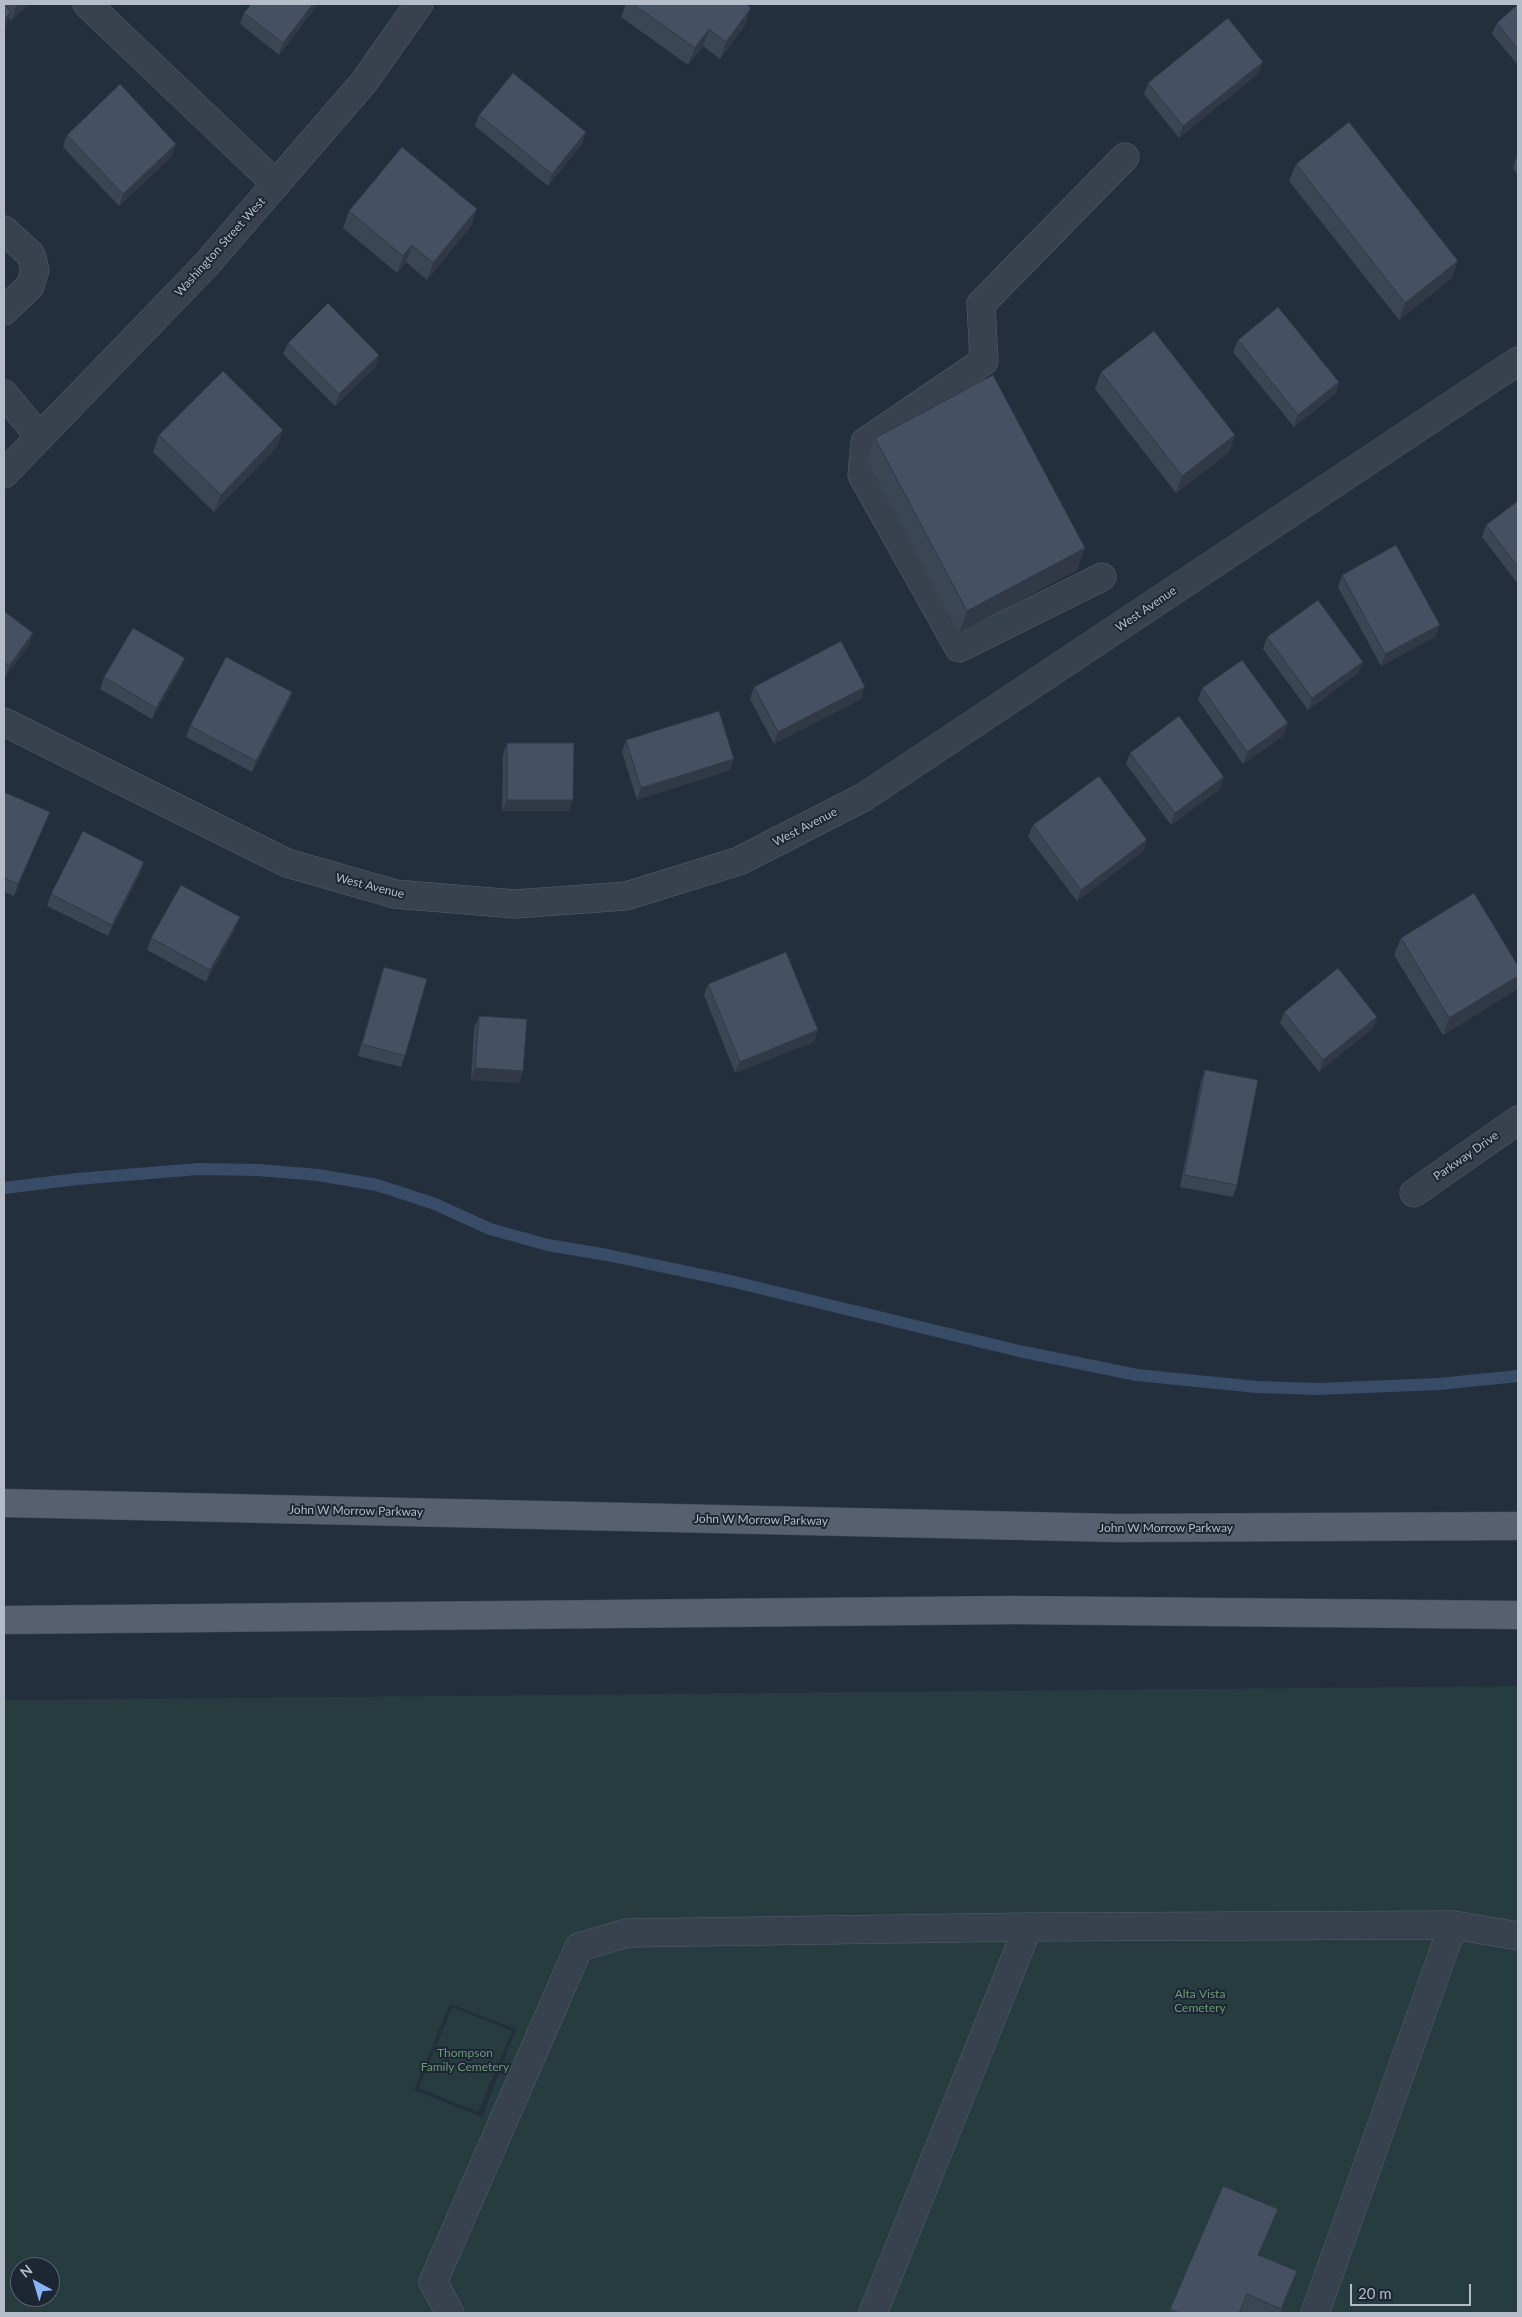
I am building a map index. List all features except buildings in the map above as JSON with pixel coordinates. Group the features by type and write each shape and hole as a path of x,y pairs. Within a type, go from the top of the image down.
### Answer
{"main road":[{"name":"John W Morrow Parkway","path":"4,1503 1116,1528 1518,1526"},
{"path":"4,1620 1013,1610 1518,1615"}],"street":[{"path":"86,4 276,184"},
{"name":"Washington Street West","path":"4,474 205,266 364,82 419,4"},
{"path":"1102,577 959,648 862,475 866,442 984,361 980,304 1125,157"},
{"path":"4,230 31,255 35,270 30,286 4,311"},
{"name":"West Avenue","path":"4,722 287,863 395,894 515,904 626,896 739,861 864,797 1518,361"},
{"path":"4,394 40,437"},
{"name":"Parkway Drive","path":"1414,1193 1518,1120"},
{"path":"1315,2313 1453,1925"},
{"path":"445,2311 433,2282 579,1947 627,1934 1028,1927 1453,1925 1518,1936"},
{"path":"873,2313 1028,1927"}],"green space":[{"name":"Alta Vista Cemetery","path":"1518,1686 1518,2313 4,2313 4,1700","holes":["450,2004 516,2029 482,2117 414,2090"]},
{"name":"Thompson Family Cemetery","path":"452,2007 512,2031 478,2112 419,2088"}],"waterway":[{"path":"4,1188 77,1179 198,1169 258,1170 318,1175 377,1185 435,1204 490,1229 548,1245 607,1255 726,1280 1019,1351 1137,1375 1257,1387 1318,1389 1439,1384 1518,1376"}]}
